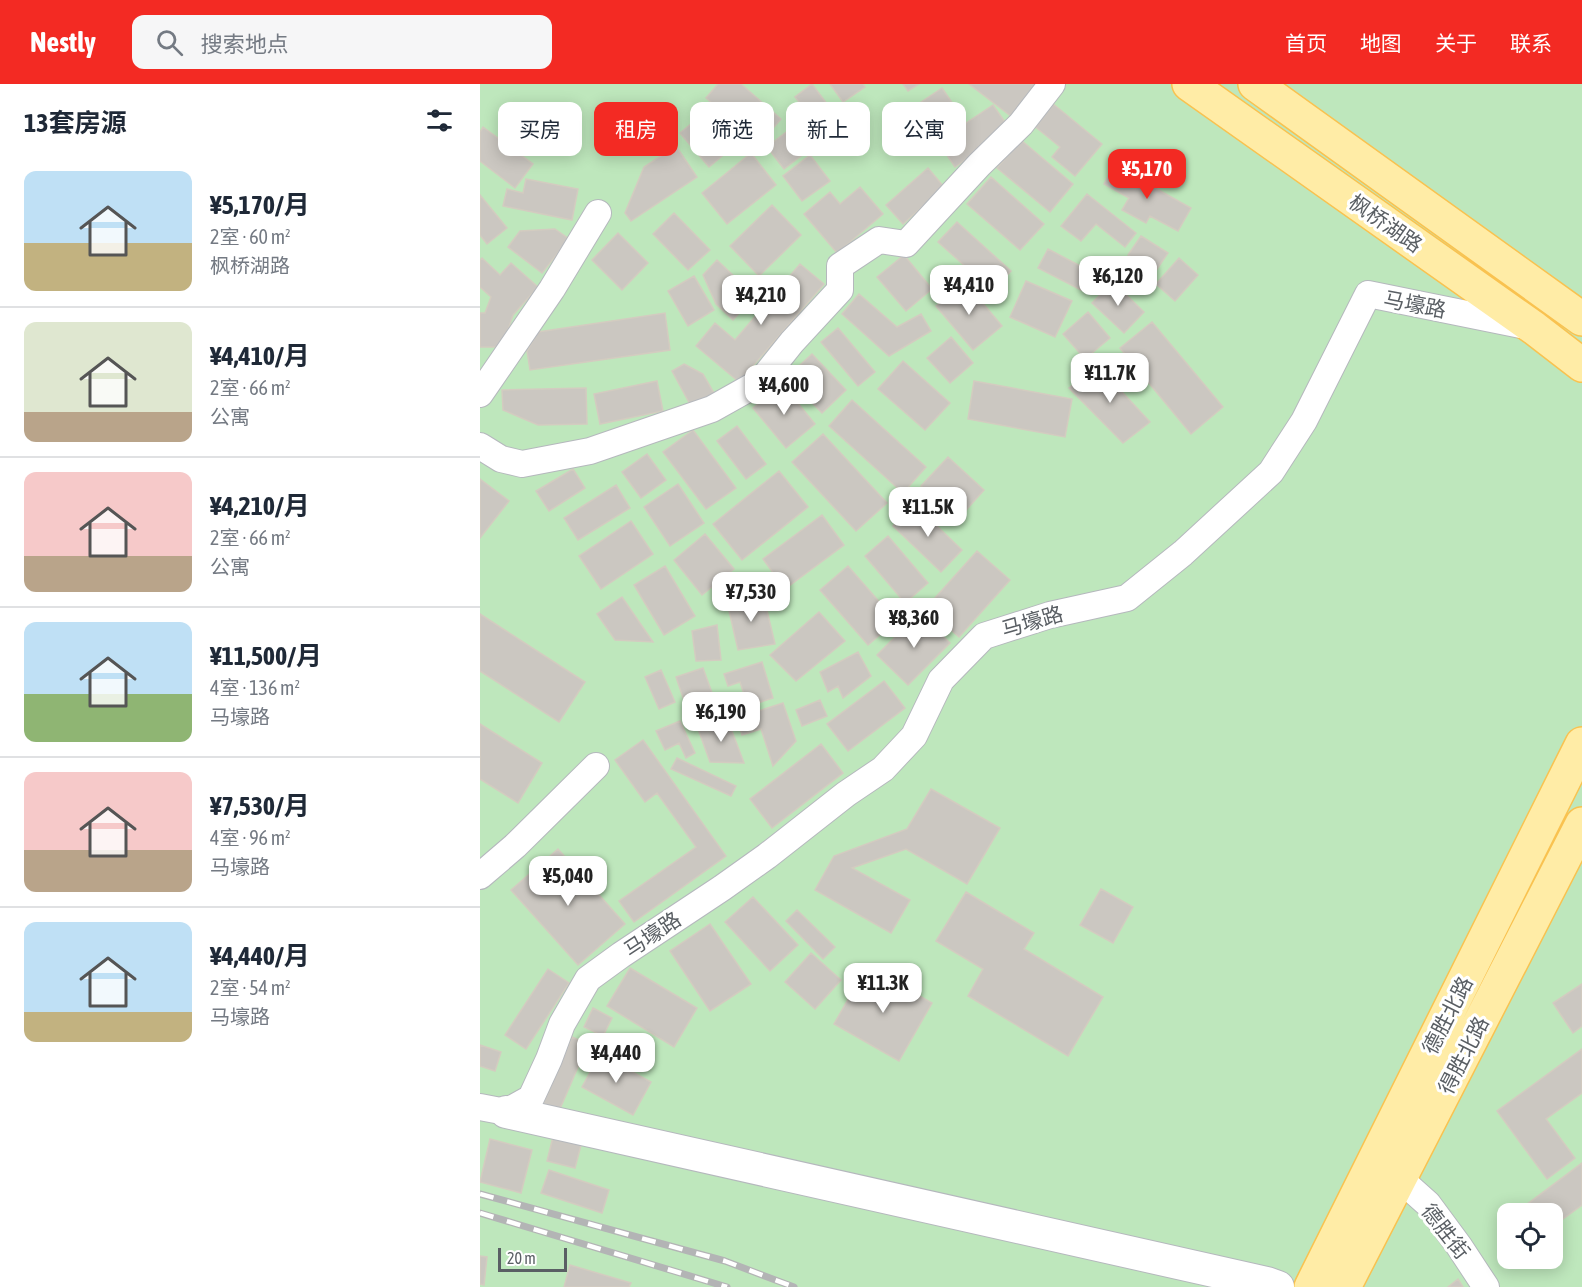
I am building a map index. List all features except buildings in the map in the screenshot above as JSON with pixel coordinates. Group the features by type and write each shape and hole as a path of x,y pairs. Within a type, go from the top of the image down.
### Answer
{"main road":[{"name":"枫桥湖路","path":"1189,84 1534,328 1582,365"},
{"name":"枫桥湖路","path":"1255,84 1582,319"},
{"name":"德胜北路","path":"1311,1287 1582,744"},
{"name":"得胜北路","path":"1344,1287 1582,824"}],"street":[{"path":"480,446 501,459 522,464 590,451 712,409 760,382 792,342 840,290 840,266 879,240 906,243 1021,124 1052,84"},
{"path":"480,394 552,289 598,213"},
{"name":"马壕路","path":"493,1109 531,1098 562,1024 588,979 767,856 846,794 883,769 914,736 941,680 984,636 1050,615 1128,598 1183,552 1271,472 1304,421 1368,294 1534,328"},
{"path":"480,876 515,846 596,766"},
{"path":"493,1109 1256,1280 1278,1287"},
{"name":"德胜街","path":"1400,1179 1428,1204 1460,1245 1486,1287"}],"green space":[{"path":"480,84 1582,84 1582,1287 480,1287"}],"railway":[{"path":"480,1194 725,1261 794,1287"},
{"path":"480,1213 727,1287"}]}
